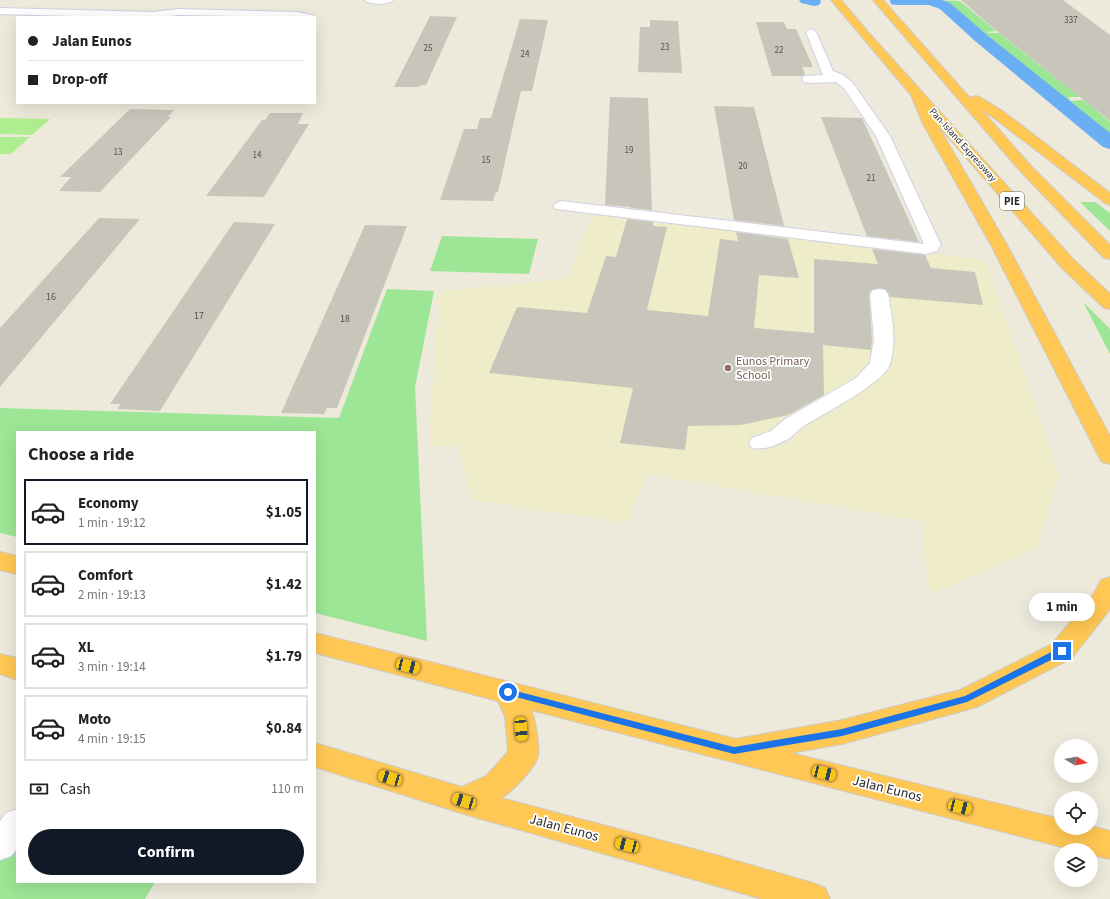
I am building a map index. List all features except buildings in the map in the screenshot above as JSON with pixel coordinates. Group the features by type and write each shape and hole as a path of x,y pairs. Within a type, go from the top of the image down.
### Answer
{"highway":[{"name":"Pan-Island Expressway","path":"836,0 864,34 1068,264 1110,304"},
{"path":"878,0 1026,169 1110,254"},
{"path":"958,91 999,115 1110,200"},
{"path":"917,94 930,124 999,245 1110,457"},
{"path":"0,561 16,565"},
{"path":"734,750 842,732 967,699 1062,651 1104,600 1110,586"},
{"name":"Jalan Eunos","path":"316,643 1110,845"},
{"path":"0,664 16,669"},
{"path":"464,801 497,785 523,756 520,716 508,692"},
{"name":"Jalan Eunos","path":"316,755 464,801 716,870 813,899"}],"street":[{"path":"370,0 388,0"},
{"path":"1,10 13,6 135,8"},
{"path":"1,10 160,8 178,12 302,16"},
{"path":"561,206 931,248 933,245 883,136 848,85 839,78 828,73 811,32"},
{"path":"808,80 839,78"},
{"path":"760,443 779,436 793,424 863,382 880,364 884,339 882,305 879,294"},
{"path":"0,846 16,824"}],"shaded area":[{"name":"Eunos Primary School","path":"594,215 985,260 1059,475 1036,549 930,594 922,521 647,474 627,523 471,500 459,447 429,445 439,292 566,278"}],"green space":[{"path":"934,0 960,1 996,31 987,32 999,33 1080,97 1068,97 1071,101 1084,100 1110,122 1110,135 992,42 950,5"},
{"path":"0,118 50,119 32,135 0,134"},
{"path":"0,137 30,137 11,154 0,154"},
{"path":"1080,202 1095,202 1110,213 1110,231"},
{"path":"442,236 538,239 529,274 430,271"},
{"path":"387,289 434,291 415,387 427,641 316,613 316,431 16,431 16,537 0,533 0,408 339,418"},
{"path":"1083,302 1110,329 1110,354"},
{"path":"16,833 16,883 154,883 145,899 0,899 0,855"}],"waterway":[{"path":"806,0 814,2"},
{"path":"896,1 931,1 945,6 981,38 1110,143"}],"place":[{"name":"Eunos Primary School","path":"728,368"}],"route":[{"path":"508,692 734,750 842,732 967,699 1062,651"}]}
